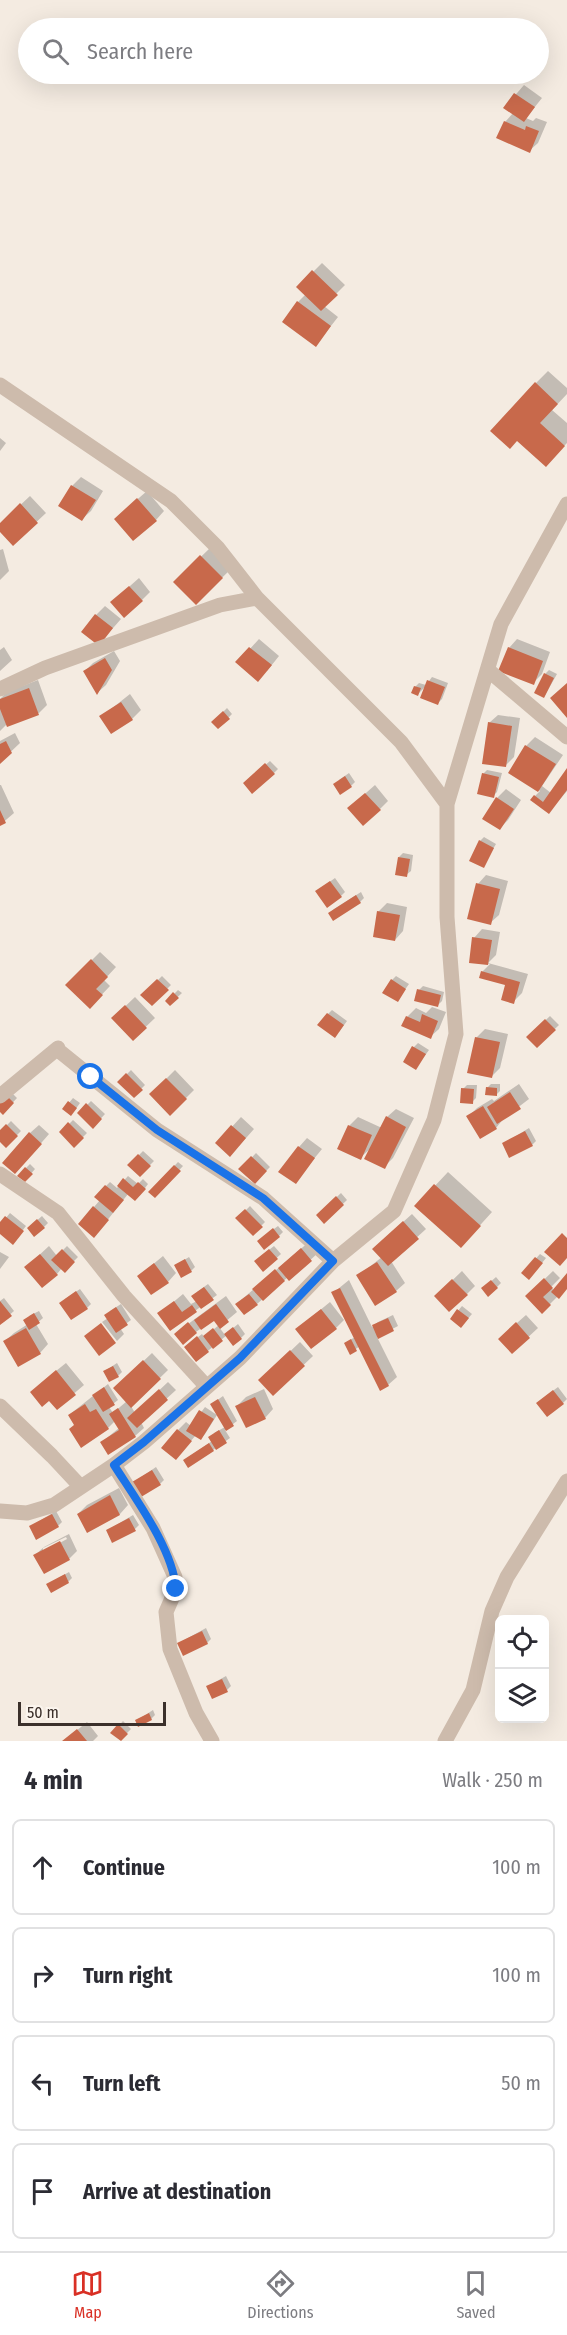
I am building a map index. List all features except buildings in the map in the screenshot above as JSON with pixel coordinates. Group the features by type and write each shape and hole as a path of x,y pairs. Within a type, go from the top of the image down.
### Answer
{"street":[{"path":"0,385 171,501 218,548 257,598 401,742 447,804"},
{"path":"0,1511 27,1513 54,1505 114,1465 144,1442 240,1358 333,1261 394,1211 434,1120 456,1034 447,917 447,804 501,624 567,504"},
{"path":"0,689 45,668 220,605 257,598"},
{"path":"488,670 567,737"},
{"path":"0,1096 58,1048 157,1130 263,1198 333,1261"},
{"path":"0,1174 57,1213 124,1296 207,1387"},
{"path":"0,1406 80,1486"},
{"path":"114,1465 153,1528 175,1577 176,1589 166,1612 170,1649 196,1713 213,1741"},
{"path":"445,1741 473,1690 492,1611 507,1577 567,1481"}],"route":[{"path":"91,1077 157,1130 263,1198 333,1261 240,1358 144,1442 114,1465 153,1528 175,1577 176,1589"}]}
